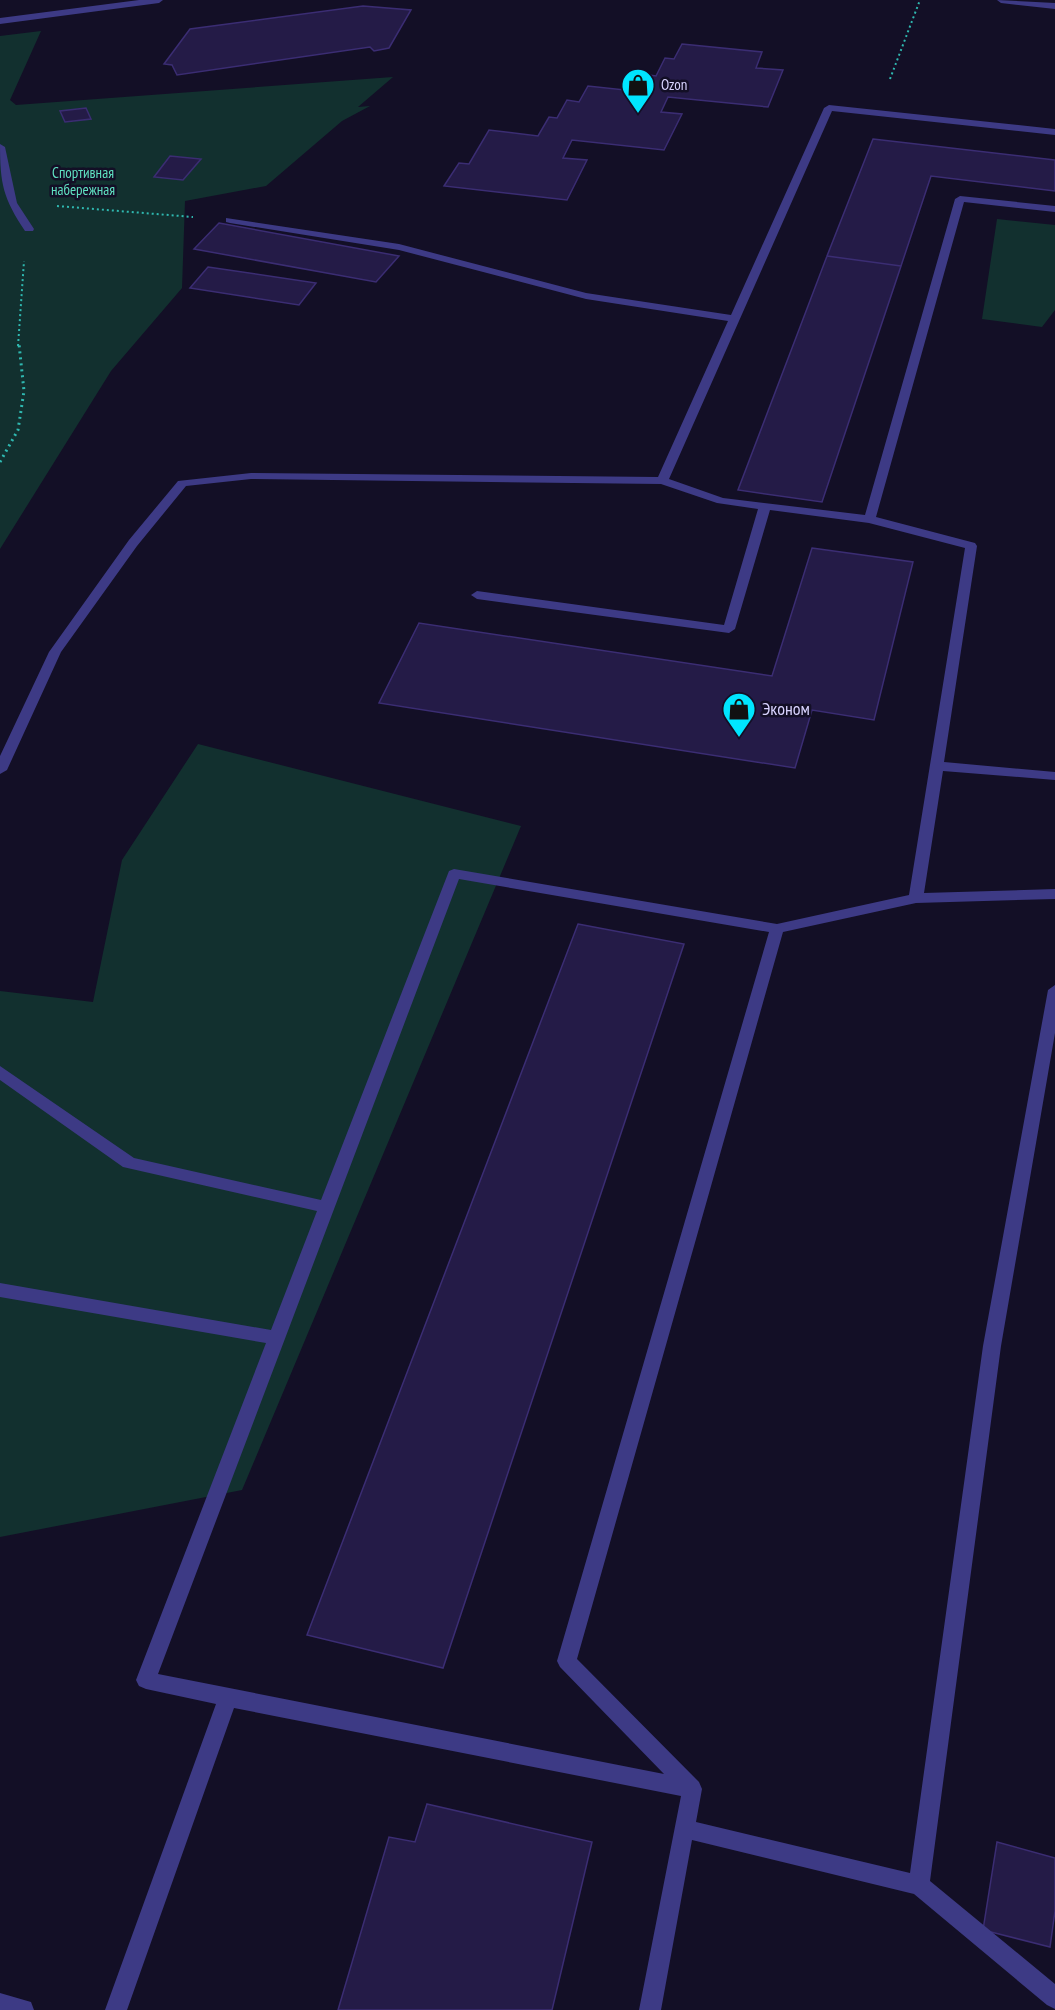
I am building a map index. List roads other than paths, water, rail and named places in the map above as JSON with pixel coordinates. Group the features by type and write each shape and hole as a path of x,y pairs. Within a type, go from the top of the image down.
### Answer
{"street":[{"path":"0,21 159,0"},
{"path":"1001,0 1055,6"},
{"path":"662,481 829,108 1055,132"},
{"path":"0,147 12,203 29,229"},
{"path":"870,519 960,199 1055,209"},
{"path":"230,220 399,247 586,296 735,320"},
{"path":"0,770 55,652 132,543 182,483 251,476 662,481 721,501 870,519 971,546 916,898"},
{"path":"477,595 729,629 765,506"},
{"path":"936,766 1055,776"},
{"path":"692,1789 146,1680 454,874 777,929 916,898 1055,894"},
{"path":"692,1789 567,1661 777,929"},
{"path":"919,1885 992,1346 1055,990"},
{"path":"0,1072 129,1163 326,1208"},
{"path":"0,1290 277,1338"},
{"path":"116,2010 228,1698"},
{"path":"650,2010 692,1789"},
{"path":"685,1829 919,1885 1055,1998"},
{"path":"0,2004 23,2010"}],"place":[{"name":"Ozon","path":"638,114"},
{"name":"Эконом","path":"739,738"}],"park label":[{"name":"Спортивная набережная","path":"83,182"}]}
